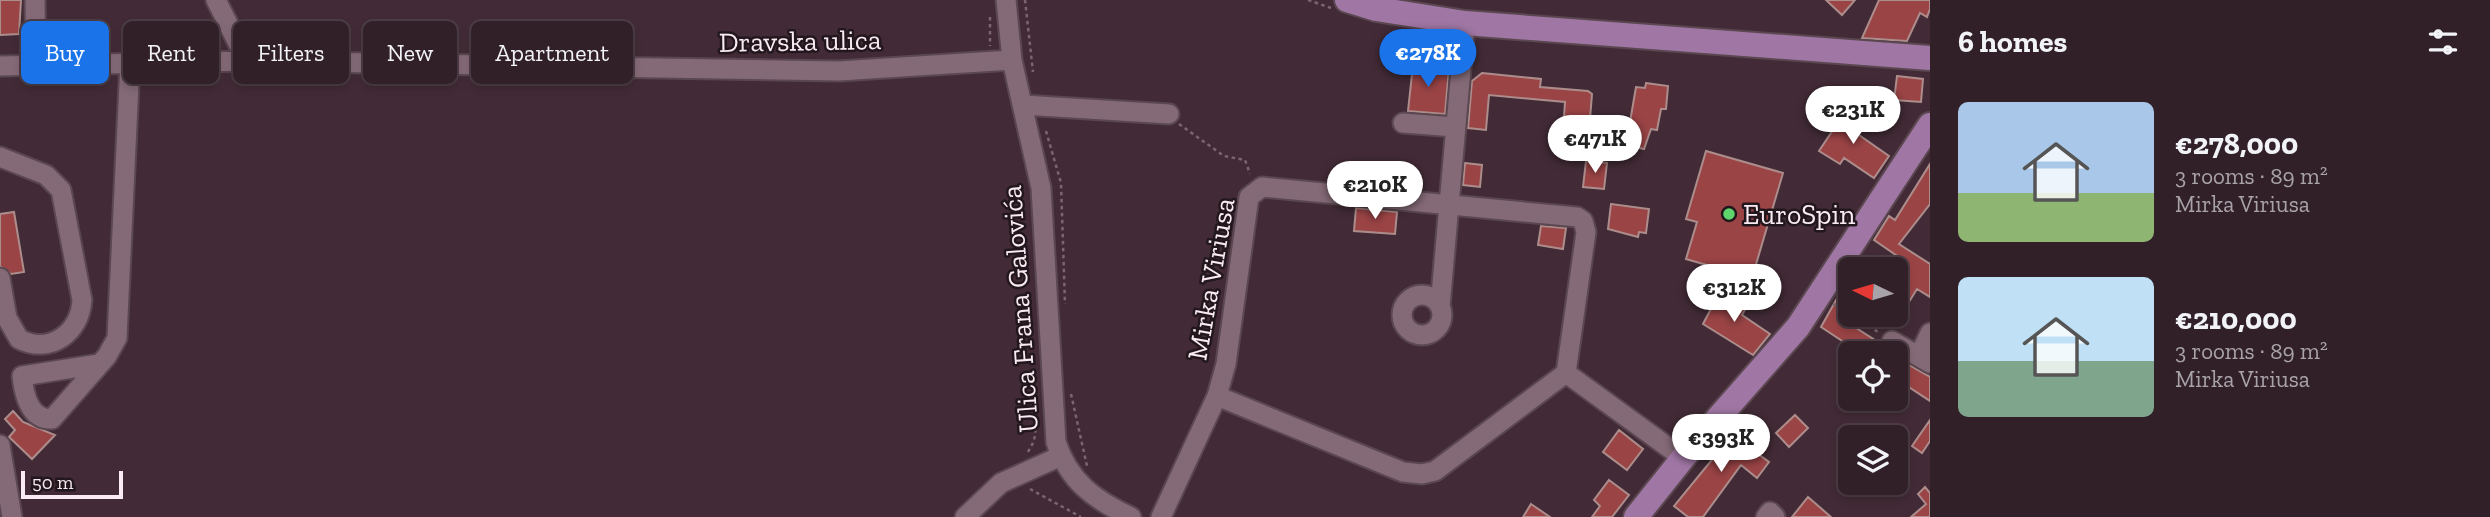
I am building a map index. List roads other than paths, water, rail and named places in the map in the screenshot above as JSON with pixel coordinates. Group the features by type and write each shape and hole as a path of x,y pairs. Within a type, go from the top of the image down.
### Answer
{"main road":[{"path":"1346,0 1376,9 1465,23 1930,58"},
{"path":"1636,517 1683,457 1798,327 1930,125"}],"street":[{"path":"35,0 35,21"},
{"path":"216,0 233,33"},
{"name":"Ulica Frana Galovića","path":"998,4 1041,187 1055,428 1061,456 1086,492 1131,517"},
{"path":"1440,307 1465,23"},
{"name":"Dravska ulica","path":"349,63 839,71 1012,60"},
{"name":"Dravska ulica","path":"0,66 21,65"},
{"path":"99,364 114,346 118,330 129,84"},
{"path":"1023,105 1169,114"},
{"path":"1403,123 1455,127"},
{"path":"0,157 51,179 64,198 82,300 79,318 71,331 55,342 35,344 19,339 10,327 0,278"},
{"name":"Mirka Viriusa","path":"1161,517 1217,397 1231,331 1249,197 1262,187 1577,217 1583,221 1586,232 1566,373"},
{"path":"1908,350 1924,359 1930,333"},
{"path":"1217,397 1403,472 1422,474 1436,471 1566,373 1683,457"},
{"path":"0,445 1,466 12,517"},
{"path":"965,517 1001,483 1061,456"},
{"path":"1766,517 1770,512 1775,517"}],"place":[{"name":"EuroSpin","path":"1729,214"}]}
